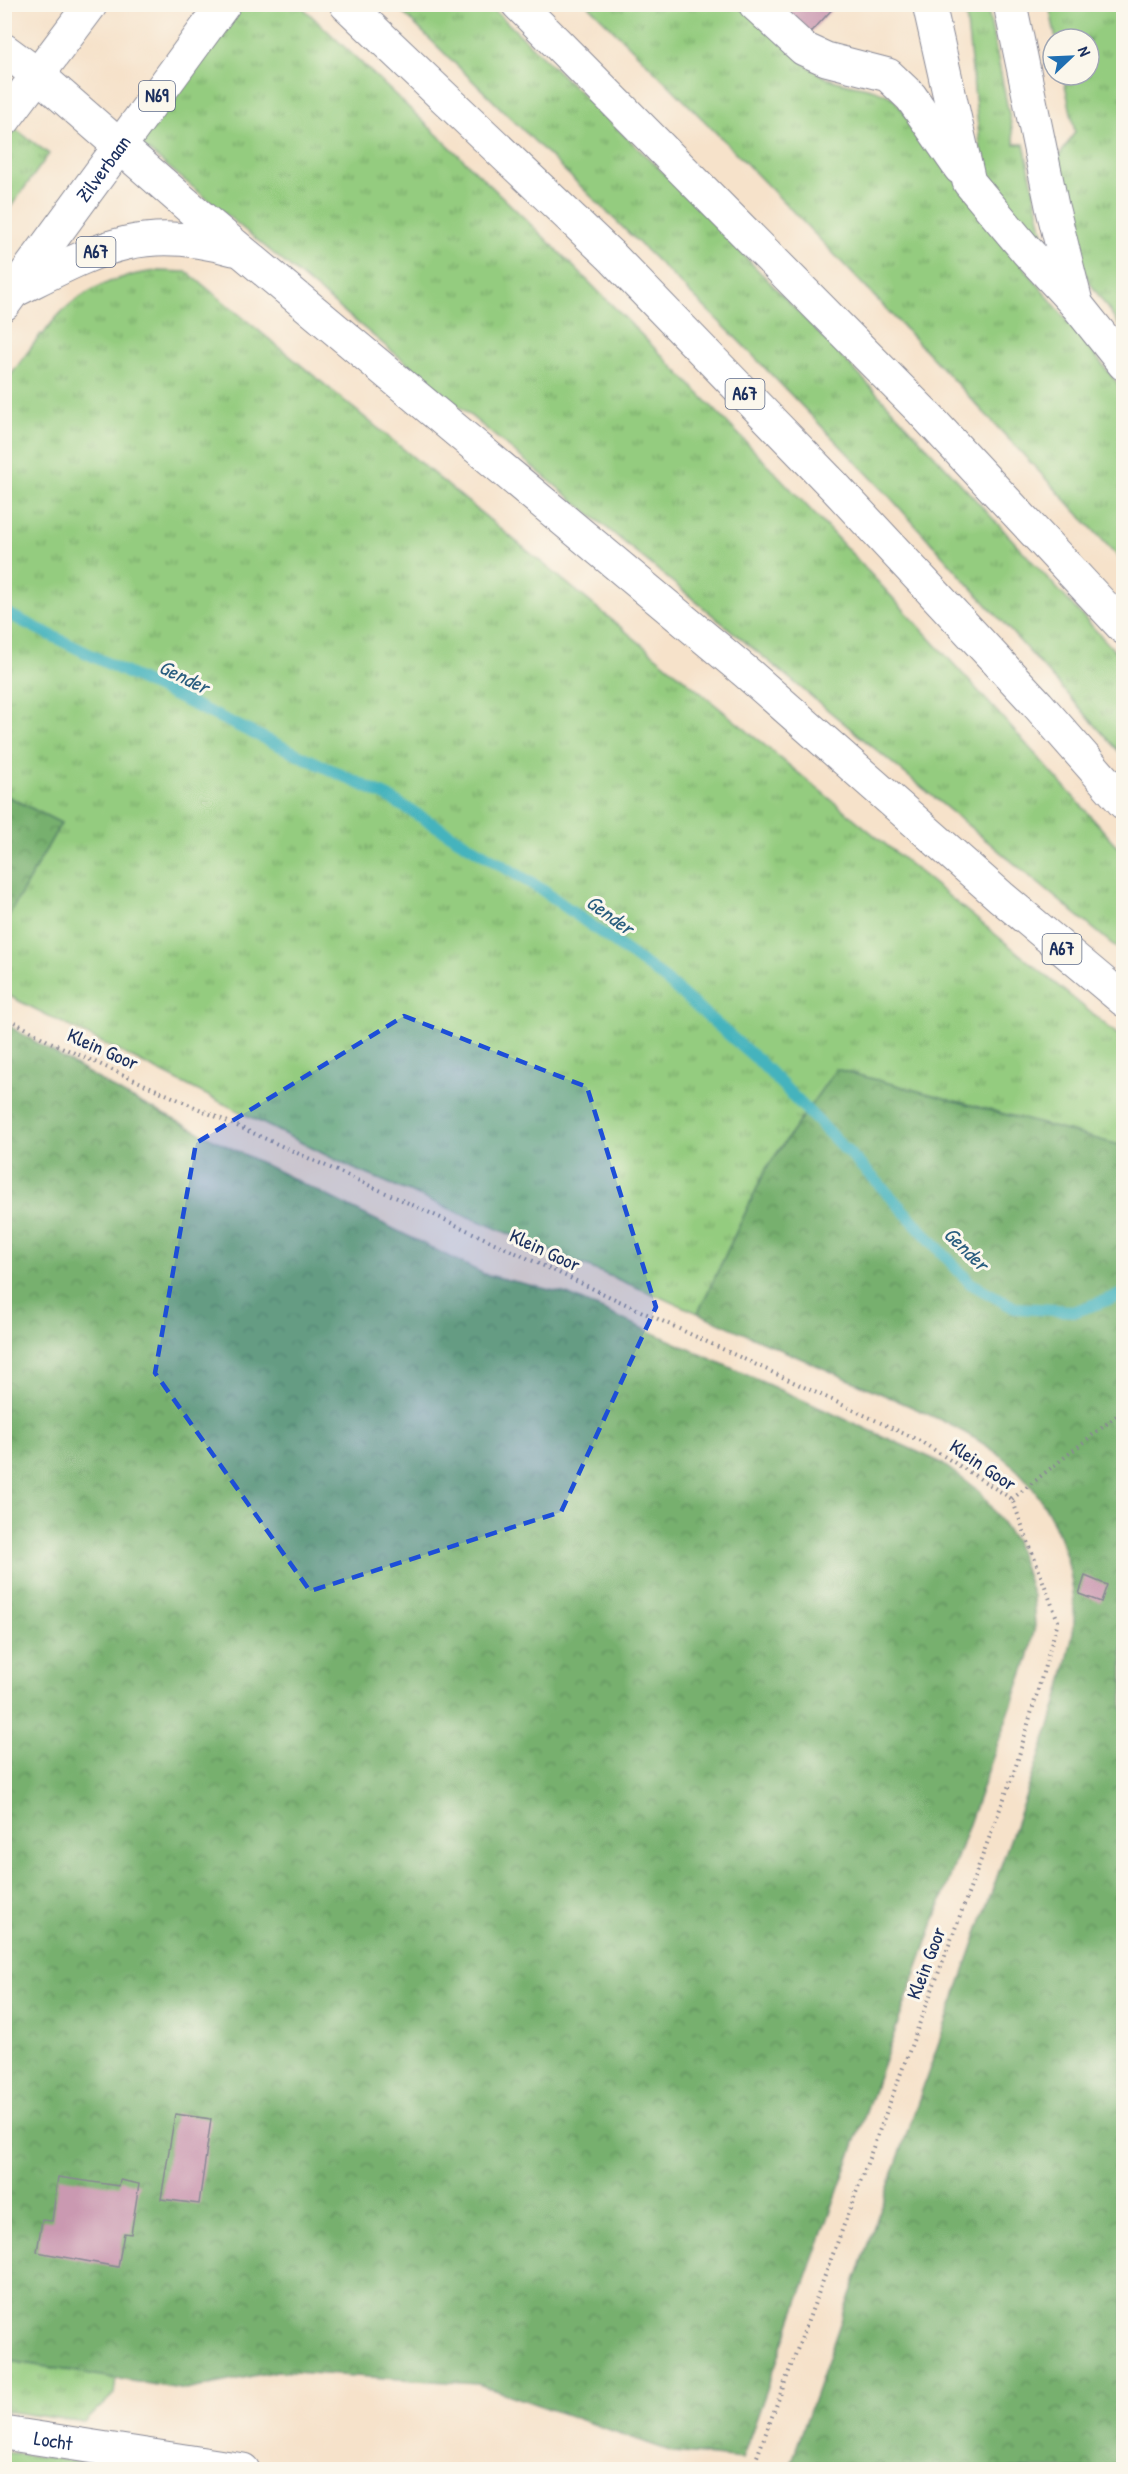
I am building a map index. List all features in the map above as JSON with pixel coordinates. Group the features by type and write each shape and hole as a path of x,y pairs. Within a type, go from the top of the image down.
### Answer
{"main road":[{"path":"4,120 91,4"},
{"name":"Zilverbaan","path":"9,298 224,4"},
{"name":"A67","path":"346,4 611,256 834,486 1038,705 1124,803"},
{"path":"518,4 922,411 1124,628"},
{"path":"755,4 804,49 826,59 888,75 911,97 969,182 1026,250 1076,304 1124,364"},
{"path":"928,4 969,182"},
{"path":"1010,4 1052,206 1076,304"},
{"name":"A67","path":"4,50 38,75 489,459 747,673 1001,897 1124,1000"},
{"name":"A67","path":"9,298 87,255 132,240 186,237 244,252"},
{"name":"Locht","path":"4,2433 243,2469"}],"path":[{"name":"Klein Goor","path":"4,1016 48,1041 404,1201 920,1441 1012,1500 1058,1621 1015,1769 752,2469"},
{"path":"1012,1500 1124,1410"}],"highlighted area":[{"path":"404,1016 587,1087 656,1307 561,1512 310,1591 155,1373 196,1143"}],"green space":[{"path":"240,5 300,5 579,272 856,558 1123,853 1123,953 138,142"},
{"path":"395,5 489,5 671,180 892,409 1123,660 1123,756 889,496 734,336"},
{"path":"588,5 743,5 817,73 835,81 877,91 893,98 1007,246 1123,390 1123,562 859,280 725,141"},
{"path":"965,5 987,5 1015,144 1024,144 1045,243 1039,243 983,172"},
{"path":"1049,5 1123,5 1123,331 1088,280 1073,243 1058,158 1075,132 1066,87 1101,87 1101,27 1054,27"},
{"path":"14,128 49,154 5,215 5,141"},
{"path":"157,271 187,272 191,275 1123,1039 1123,1146 836,1069 766,1169 698,1313 350,1167 5,994 5,922 61,823 5,795 5,383 41,334 43,335 53,321 78,298 123,277"},
{"path":"5,795 61,823 5,922"},
{"path":"4,1023 125,1095 484,1274 567,1294 940,1462 980,1492 1015,1541 1033,1596 1035,1626 1028,1659 742,2459 673,2452 478,2384 277,2371 186,2390 5,2360"},
{"path":"836,1069 1123,1146 1123,2469 789,2469 1050,1726 1063,1680 1074,1624 1070,1574 1057,1530 1033,1489 1001,1456 971,1436 939,1419 698,1313 766,1169"},
{"path":"5,2360 116,2378 114,2394 85,2422 5,2411"},
{"path":"5,2452 94,2464 98,2469 5,2469"}],"building":[{"path":"764,4 837,4 803,41"},
{"path":"1085,1576 1107,1585 1101,1602 1079,1594"},
{"path":"175,2114 211,2119 199,2204 161,2199"},
{"path":"58,2177 119,2186 120,2180 139,2184 131,2234 124,2233 118,2267 37,2252 42,2220 52,2221"}],"waterway":[{"name":"Gender","path":"4,612 388,797 541,889 661,976 758,1060 878,1183 970,1283 1015,1308 1076,1311 1124,1294"}]}
